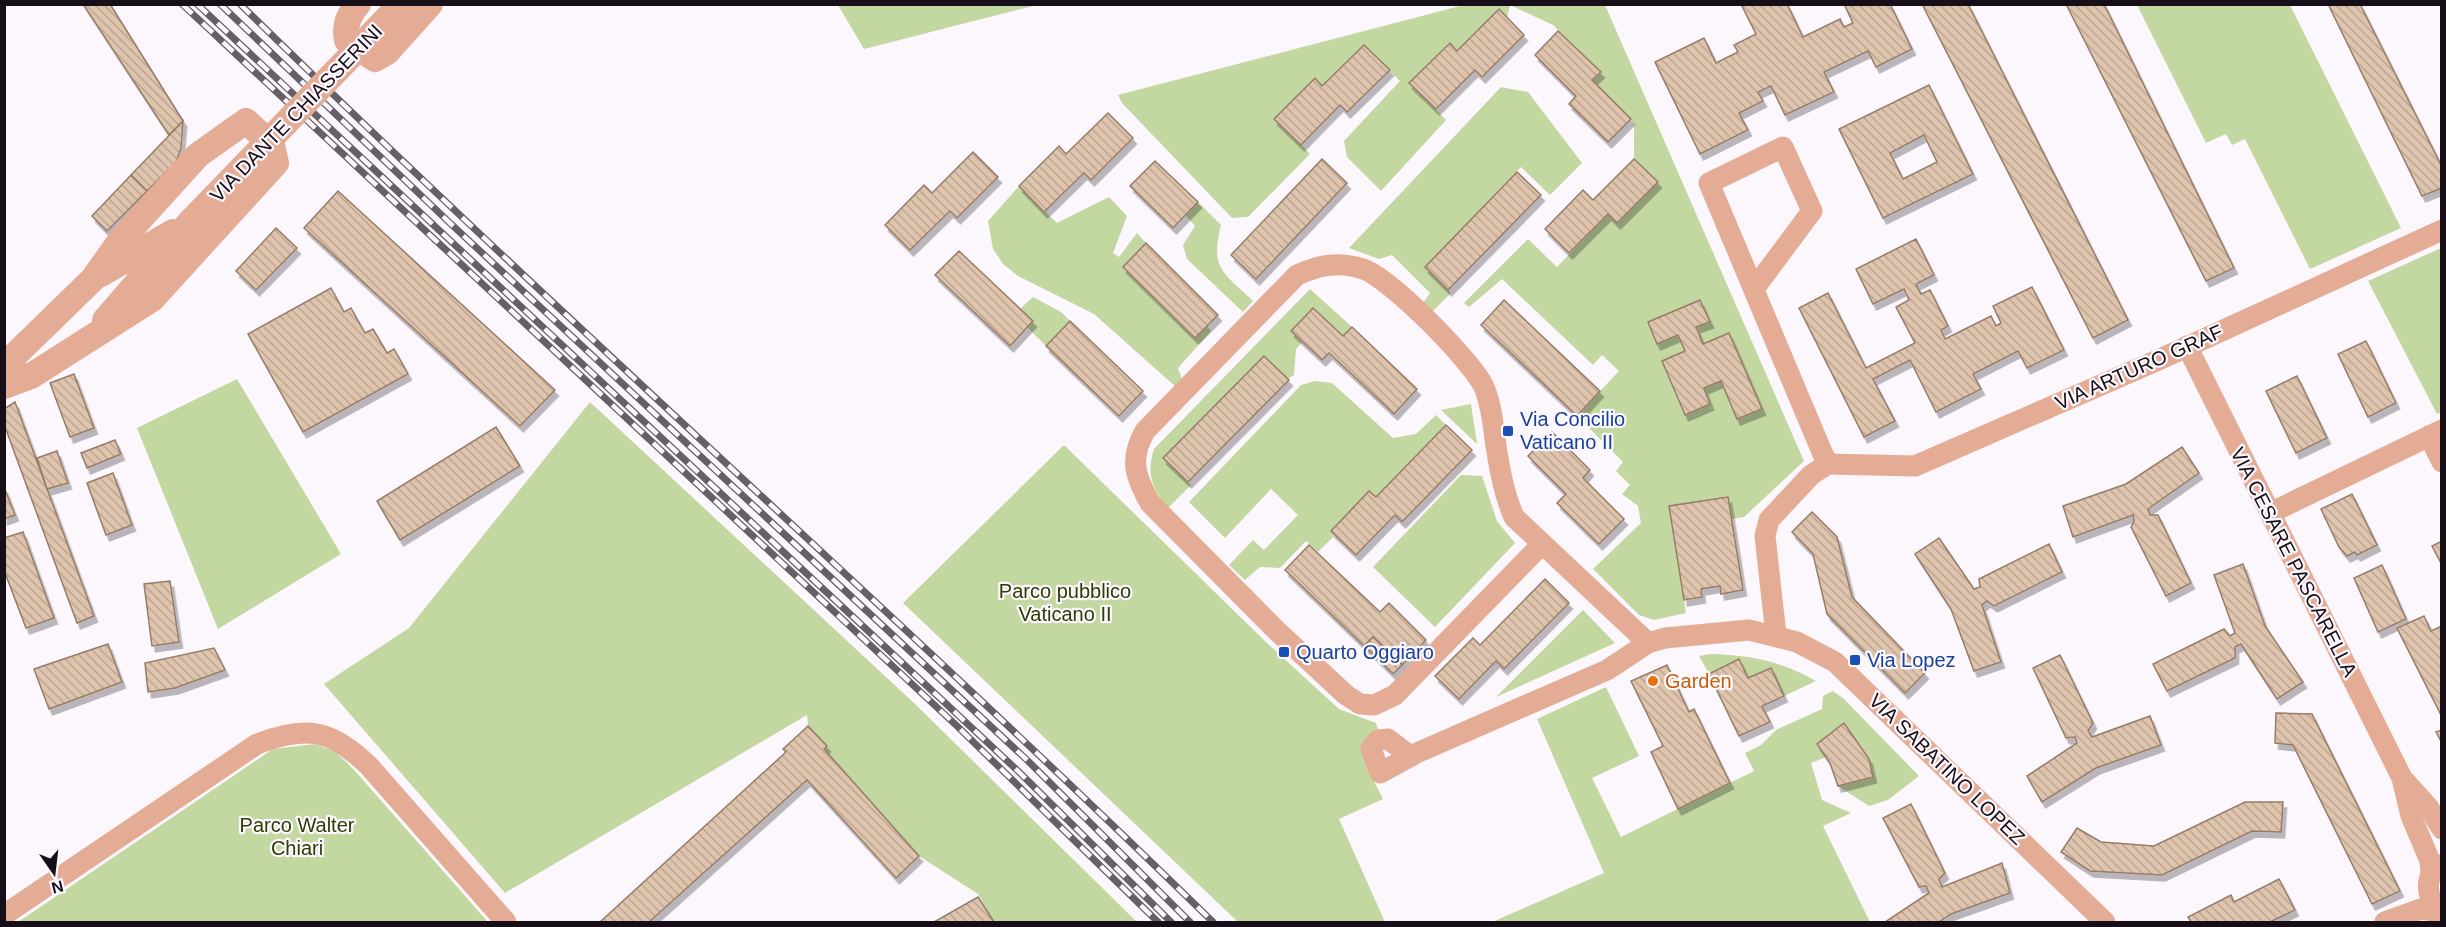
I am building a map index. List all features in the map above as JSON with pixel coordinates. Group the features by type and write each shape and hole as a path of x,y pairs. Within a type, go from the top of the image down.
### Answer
{"street":[{"path":"358,4 351,12 345,28 347,40 375,59 387,52 430,4"},
{"name":"VIA DANTE CHIASSERINI","path":"4,386 31,376 95,336 112,309 191,221 400,4"},
{"path":"4,376 16,354 71,300 93,279 135,225 198,155 246,122 272,145 276,163 152,299 95,336 72,327 69,313 71,300"},
{"path":"1754,289 1812,211 1783,147 1709,183 1828,464 1811,475 1769,520 1767,526 1766,536 1776,635"},
{"name":"VIA DANTE CHIASSERINI","path":"93,279 191,221"},
{"name":"VIA ARTURO GRAF","path":"1828,464 1915,466 2442,230"},
{"path":"1542,544 1395,695 1374,705 1360,704 1346,695 1276,631 1150,503 1139,484 1135,465 1136,447 1151,425 1297,275 1316,267 1337,264 1363,269 1379,277 1405,300 1467,363 1483,386 1490,407 1505,495 1514,517 1648,643"},
{"name":"VIA CESARE PASCARELLA","path":"2187,346 2403,778"},
{"path":"2270,513 2435,433 2442,462"},
{"name":"VIA SABATINO LOPEZ","path":"1416,753 1606,670 1648,643 1722,631 1749,630 1776,635 1816,650 1835,662 2105,922"},
{"path":"4,915 257,744 283,735 307,732 346,744 369,766 506,922"},
{"path":"2403,778 2429,808 2442,830"},
{"path":"2403,778 2411,816 2434,874 2433,905 2441,912"},
{"path":"2406,913 2420,902 2434,874"},
{"path":"2385,922 2406,913 2426,909 2441,912"}],"green space":[{"path":"838,5 1037,5 864,49"},
{"path":"1464,5 1510,5 1507,18 1457,51 1449,43 1410,83 1446,120 1381,191 1347,157 1344,141 1400,81 1364,45 1322,86 1315,79 1275,118 1310,154 1248,217 1232,218 1122,103 1118,95"},
{"path":"1510,5 1605,5 1804,461 1744,517 1732,519 1728,497 1669,506 1686,613 1654,620 1639,615 1593,569 1641,523 1638,506 1622,494 1630,485 1616,471 1623,462 1577,416 1619,371 1602,355 1593,365 1502,279 1469,307 1464,303 1528,239 1557,267 1608,214 1617,223 1657,182 1634,159 1634,125 1631,119 1592,80 1600,72 1553,25","holes":["1700,300 1710,321 1696,327 1703,344 1729,333 1761,409 1737,419 1721,381 1704,388 1710,404 1684,415 1662,362 1685,351 1678,335 1648,322"]},
{"path":"2137,5 2290,5 2401,228 2310,269 2245,139 2232,145 2226,134 2206,143"},
{"path":"1501,87 1528,92 1582,163 1550,195 1521,167 1425,267 1451,293 1432,312 1423,303 1430,293 1392,255 1379,259 1349,248"},
{"path":"1019,186 1057,223 1109,197 1127,216 1113,253 1119,257 1137,233 1146,243 1123,267 1195,338 1207,326 1211,331 1178,368 1182,379 1176,387 1094,314 1018,276 1003,264 993,249 988,221"},
{"path":"1198,202 1221,225 1217,251 1222,269 1253,301 1243,312 1187,259 1183,245 1195,226 1185,215"},
{"path":"2441,248 2442,412 2437,414 2368,281"},
{"path":"1310,289 1352,327 1343,336 1313,308 1291,331 1302,342 1296,349 1294,375 1164,458 1191,485 1167,509 1152,480 1151,466 1154,449"},
{"path":"1033,297 1061,312 1070,321 1046,346 1027,327 1020,309"},
{"path":"237,379 341,554 218,629 137,428"},
{"path":"1315,381 1332,383 1393,438 1416,434 1436,415 1446,425 1376,497 1369,491 1331,531 1335,535 1318,552 1306,541 1280,568 1260,567 1245,580 1229,565 1253,540 1264,550 1298,515 1271,489 1225,538 1189,502 1301,385"},
{"path":"590,402 915,704 1137,922 994,922 978,894 919,856 824,749 827,746 808,726 807,715 505,893 324,684 409,628"},
{"path":"1471,404 1477,444 1441,410"},
{"name":"Parco pubblico Vaticano II","path":"1064,445 1266,642 1339,709 1376,723 1380,735 1372,777 1383,799 1339,819 1385,922 1238,922 903,603"},
{"path":"1461,475 1482,476 1497,521 1515,543 1435,627 1373,567"},
{"path":"1583,610 1615,643 1496,697"},
{"path":"1710,654 1765,660 1790,668 1816,681 1784,696 1771,668 1748,678 1739,659 1709,674 1699,656"},
{"path":"1606,687 1639,756 1592,778 1621,837 1754,771 1745,753 1761,745 1776,730 1822,709 1823,696 1833,691 1844,699 1919,776 1888,800 1869,806 1838,786 1873,777 1869,759 1845,723 1817,744 1826,757 1811,763 1822,800 1851,813 1823,826 1870,922 1492,922 1604,873 1537,719"},
{"name":"Parco Walter Chiari","path":"315,744 336,752 355,771 488,922 18,922 273,749"}],"building":[{"path":"83,4 110,4 183,121 169,135"},
{"path":"1741,4 1787,4 1803,37 1840,19 1844,27 1853,23 1844,4 1890,4 1912,49 1876,67 1868,51 1824,72 1834,92 1785,115 1771,86 1758,92 1763,101 1739,113 1748,130 1700,154 1655,62 1704,38 1716,63 1738,52 1734,45 1756,34"},
{"path":"1922,4 1968,4 2128,320 2093,338"},
{"path":"2066,4 2104,4 2234,268 2206,281"},
{"path":"2328,4 2360,4 2442,167 2442,188 2422,196"},
{"path":"1499,9 1524,35 1482,77 1475,70 1436,109 1409,83 1450,43 1457,51"},
{"path":"1558,31 1601,72 1592,80 1631,119 1608,142 1569,104 1576,96 1535,55"},
{"path":"1364,45 1390,70 1347,112 1340,105 1301,145 1274,119 1315,78 1322,86"},
{"path":"1929,85 1973,174 1883,218 1839,129","holes":["1924,135 1937,162 1903,179 1890,153"]},
{"path":"1108,113 1133,138 1091,180 1084,173 1044,212 1019,186 1059,146 1066,154"},
{"path":"183,121 181,148 176,162 147,191 131,175"},
{"path":"973,152 998,177 957,218 950,211 910,250 885,225 924,185 932,193"},
{"path":"1322,159 1347,183 1256,279 1231,255"},
{"path":"1634,159 1658,182 1617,223 1608,214 1569,253 1545,229 1583,190 1593,200"},
{"path":"1155,161 1198,202 1173,228 1130,186"},
{"path":"1517,172 1541,195 1448,290 1425,267"},
{"path":"131,175 147,191 107,231 92,216"},
{"path":"338,191 555,390 520,426 304,228"},
{"path":"276,228 297,248 256,290 236,271"},
{"path":"1916,239 1934,275 1916,284 1921,294 1930,290 1948,326 1941,330 1945,339 1991,316 1996,326 2001,323 1993,306 2032,287 2064,350 2027,368 2018,351 1973,374 1981,389 1936,412 1910,360 1873,379 1895,421 1864,437 1799,308 1828,293 1866,368 1915,343 1896,307 1909,300 1904,289 1873,304 1856,269"},
{"path":"1146,243 1218,315 1195,338 1123,267"},
{"path":"959,251 1033,321 1010,346 935,275"},
{"path":"331,288 344,312 351,308 365,333 373,329 387,353 394,349 408,374 303,432 248,334"},
{"path":"1504,300 1600,391 1577,416 1481,325"},
{"path":"1700,300 1710,322 1696,327 1703,344 1729,333 1762,409 1737,419 1721,381 1704,388 1710,404 1685,415 1662,361 1685,351 1678,335 1657,344 1648,322"},
{"path":"1313,308 1343,336 1352,327 1417,389 1394,414 1329,353 1322,360 1291,331"},
{"path":"1070,321 1143,391 1119,416 1046,346"},
{"path":"2366,341 2396,403 2368,417 2338,354"},
{"path":"1264,356 1289,380 1188,482 1163,458"},
{"path":"74,374 94,428 70,437 50,383"},
{"path":"2297,376 2327,438 2296,453 2266,391"},
{"path":"15,402 94,616 77,623 4,424 4,409"},
{"path":"1446,425 1472,450 1402,522 1395,515 1356,555 1331,531 1369,491 1376,497"},
{"path":"496,427 520,466 400,540 377,501"},
{"path":"1552,432 1590,470 1583,478 1624,519 1599,544 1557,503 1566,494 1528,456"},
{"path":"115,440 121,454 87,468 81,453"},
{"path":"2182,447 2199,473 2148,509 2150,515 2158,515 2191,583 2166,596 2131,527 2134,521 2133,515 2073,537 2063,506 2126,484"},
{"path":"57,451 68,483 47,489 37,458"},
{"path":"113,473 132,525 106,535 87,483"},
{"path":"4,487 15,515 4,519"},
{"path":"2352,494 2377,545 2357,555 2355,552 2347,556 2339,547 2321,509"},
{"path":"1728,497 1743,590 1721,594 1720,586 1701,589 1702,597 1684,600 1669,506"},
{"path":"1812,512 1837,537 1852,597 1925,673 1905,693 1827,614 1813,554 1792,532"},
{"path":"23,532 54,618 26,628 4,570 4,538"},
{"path":"1939,538 1974,589 1980,587 1979,579 2049,544 2062,572 1994,606 1987,601 1982,605 2001,662 1974,671 1951,609 1915,554"},
{"path":"2442,541 2442,565 2432,546"},
{"path":"1309,545 1380,612 1389,603 1426,640 1402,665 1373,637 1364,646 1285,570"},
{"path":"2243,564 2265,626 2303,682 2277,699 2241,644 2235,647 2235,658 2167,691 2153,664 2224,629 2230,636 2235,633 2214,575"},
{"path":"2382,565 2406,619 2378,632 2354,578"},
{"path":"1545,579 1569,603 1504,669 1496,661 1459,699 1435,676 1473,638 1480,645"},
{"path":"170,581 179,642 152,646 144,584"},
{"path":"2424,616 2431,631 2442,626 2442,717 2397,628"},
{"path":"1373,637 1402,665 1393,674 1364,646"},
{"path":"108,644 122,682 49,709 34,669"},
{"path":"214,648 225,670 175,688 148,692 145,663"},
{"path":"2060,655 2093,723 2088,731 2092,737 2150,716 2161,745 2096,768 2042,802 2027,776 2077,743 2075,737 2066,738 2033,668"},
{"path":"1739,659 1748,678 1771,668 1784,696 1762,706 1770,722 1739,736 1709,674"},
{"path":"1667,665 1689,712 1694,709 1730,783 1678,809 1651,752 1663,746 1631,681"},
{"path":"2276,713 2312,714 2400,891 2372,904 2293,745 2275,743"},
{"path":"1844,723 1869,759 1873,777 1838,786 1830,763 1817,744"},
{"path":"808,726 827,746 824,749 919,856 896,878 807,780 649,922 600,922 786,752 783,749"},
{"path":"2442,730 2442,743 2436,732"},
{"path":"2245,802 2283,802 2281,832 2252,831 2162,875 2090,871 2061,852 2077,828 2101,842 2154,846"},
{"path":"1911,804 1945,873 1939,879 1942,887 2002,863 2010,893 1951,914 1939,922 1885,922 1929,893 1926,886 1919,887 1883,818"},
{"path":"2279,879 2295,910 2270,922 2191,922 2188,917 2231,895 2234,902"},
{"path":"978,897 994,922 934,922"}],"railway":[{"path":"182,4 957,726 1158,922"},
{"path":"197,4 1018,771 1171,922"},
{"path":"220,4 451,224 1027,760 1190,922"},
{"path":"240,4 360,121 971,691 1213,922"}],"place":[{"name":"Via Concilio Vaticano II","path":"1508,431"},
{"name":"Quarto Oggiaro","path":"1284,652"},
{"name":"Via Lopez","path":"1855,660"},
{"name":"Garden","path":"1653,681"}]}
